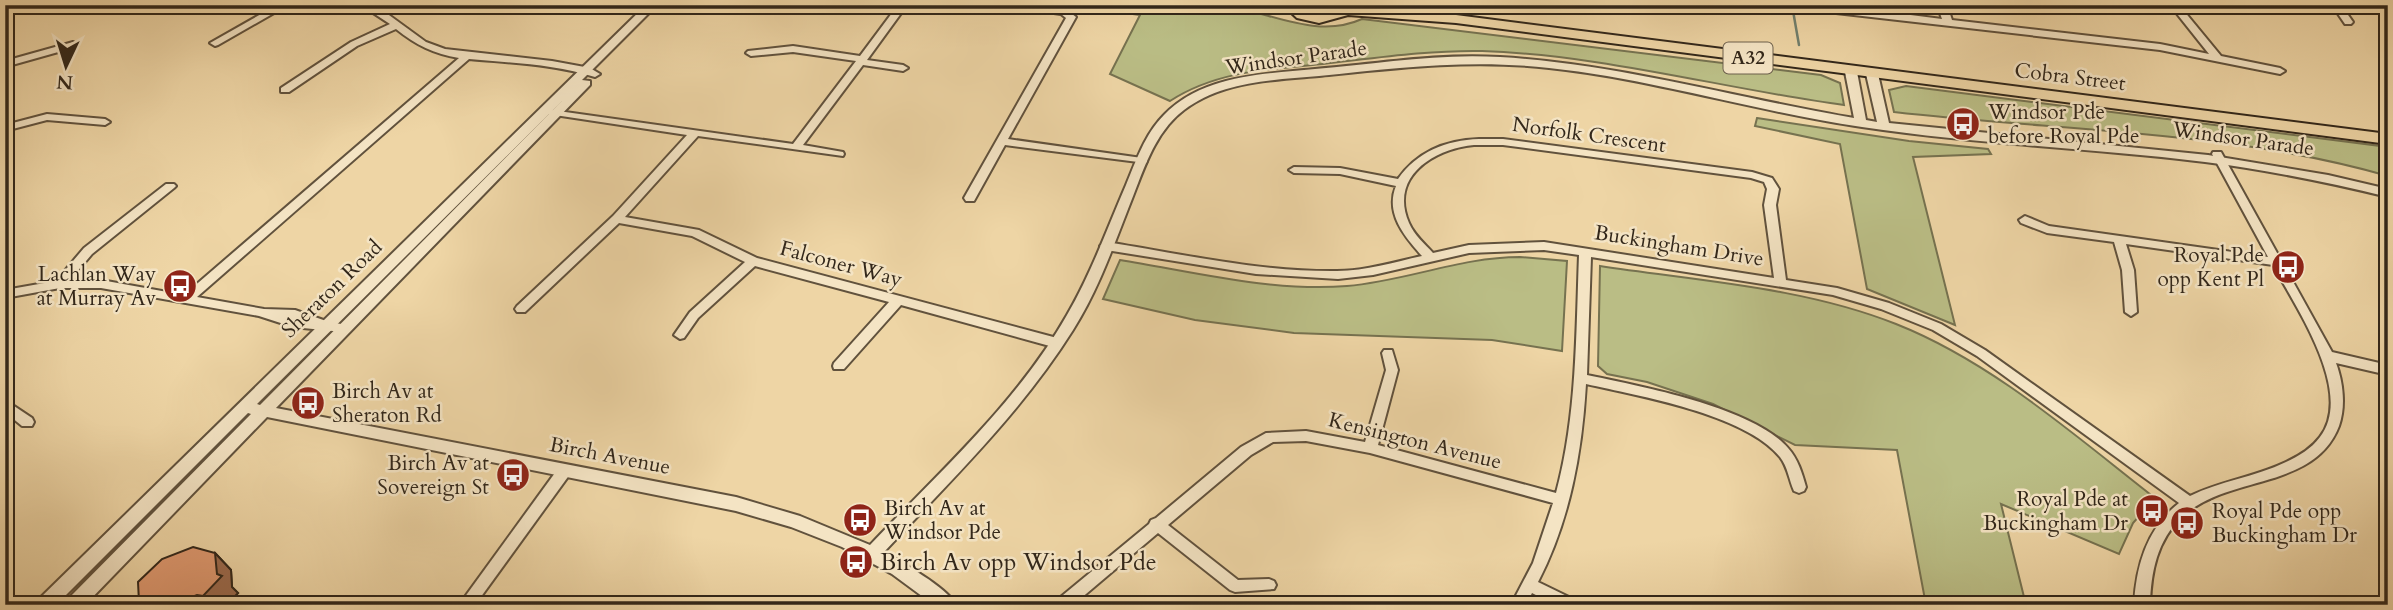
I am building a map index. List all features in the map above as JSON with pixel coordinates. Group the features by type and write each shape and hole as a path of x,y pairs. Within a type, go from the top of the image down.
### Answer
{"highway":[{"name":"Cobra Street","path":"1380,5 1456,19"},
{"name":"A32","path":"1286,6 1304,16 1323,18 1347,7"},
{"name":"Cobra Street","path":"1347,7 1850,72 2388,137"}],"street":[{"path":"215,43 284,5"},
{"path":"365,5 380,7 420,43 509,65 587,73"},
{"name":"Sheraton Road","path":"73,605 652,5"},
{"name":"Sheraton Road","path":"587,73 663,5"},
{"path":"796,148 903,5"},
{"path":"970,198 1072,17 1063,12 1017,5"},
{"path":"1822,5 1836,10 2217,57 2280,71"},
{"path":"1942,5 1948,23"},
{"path":"2174,5 2217,57"},
{"path":"2336,5 2348,22"},
{"path":"285,90 354,44 397,25"},
{"path":"5,65 73,45"},
{"path":"751,53 793,49 903,68"},
{"path":"188,298 467,56"},
{"name":"Windsor Parade","path":"873,553 1012,401 1056,343 1087,293 1153,137 1175,110 1213,90 1262,78 1440,60 1503,60 1656,81 1796,111 1883,123 2315,168 2388,186"},
{"path":"1850,72 1860,120"},
{"path":"1872,74 1883,123"},
{"path":"551,112 839,154"},
{"name":"Sheraton Road","path":"44,605 325,325 551,112"},
{"path":"5,128 47,117 105,122"},
{"path":"521,309 617,219 694,134"},
{"path":"1003,141 1142,161"},
{"name":"Norfolk Crescent","path":"1400,183 1410,168 1440,149 1503,142 1752,175 1768,180 1773,189 1770,205 1780,281"},
{"path":"2141,605 2146,559 2157,537 2189,503 2271,476 2297,464 2315,450 2326,436 2334,416 2336,389 2328,356 2219,158"},
{"name":"Windsor Parade","path":"2219,158 2319,176 2388,193"},
{"path":"1294,170 1340,171 1400,183 1398,204 1403,225 1430,257"},
{"path":"60,284 88,251 170,186"},
{"name":"Falconer Way","path":"617,219 695,233 753,261 1056,343"},
{"path":"2025,219 2047,229 2277,262"},
{"path":"2119,240 2128,270 2131,312"},
{"name":"Buckingham Drive","path":"1106,246 1300,274 1373,271 1430,257 1505,245 1585,251 1780,281 1885,306 1937,327 1981,353 2189,503"},
{"path":"1518,605 1530,585 1563,500 1577,431 1585,251"},
{"path":"680,335 694,315 753,261"},
{"path":"5,294 60,284 124,286 264,313 277,321 301,326 325,325 343,328"},
{"path":"839,366 899,299"},
{"path":"1370,448 1392,370 1388,353"},
{"path":"2328,356 2388,370"},
{"path":"1581,378 1689,405 1751,430 1780,447 1794,466 1799,487"},
{"path":"5,405 15,410 27,422"},
{"name":"Birch Avenue","path":"242,407 784,516 831,532 873,553 918,580 947,605"},
{"name":"Kensington Avenue","path":"1062,605 1246,451 1271,436 1306,436 1370,448 1563,500"},
{"path":"466,605 565,470"},
{"path":"1156,524 1235,586 1269,585"},
{"path":"1530,585 1570,605"}],"green space":[{"path":"1066,5 1216,5 1307,25 1344,25 1362,19 1821,75 1840,83 1844,105 1573,59 1482,51 1402,55 1244,73 1206,83 1170,101 1110,74 1140,15"},
{"path":"1906,86 2388,147 2388,176 2267,149 2143,134 1894,112 1889,90"},
{"path":"1757,118 1909,141 1988,149 1991,154 1913,157 1955,325 1867,289 1840,144 1755,126"},
{"path":"1520,257 1567,261 1562,351 1492,340 1294,333 1195,320 1103,299 1120,260 1262,284 1319,287 1369,283 1476,261"},
{"path":"1600,266 1787,293 1824,301 1896,324 1966,358 1999,379 2063,425 2155,498 2133,523 2119,554 2001,504 2026,605 1926,605 1897,450 1795,445 1713,404 1647,382 1607,374 1598,366"}],"building":[{"path":"193,547 215,553 217,574 222,576 203,596 197,595 171,605 139,602 138,582 162,559"}],"waterway":[{"path":"1792,5 1799,45"}],"place":[{"name":"Windsor Pde before Royal Pde","path":"1963,124"},
{"name":"Royal Pde opp Kent Pl","path":"2288,267"},
{"name":"Lachlan Way at Murray Av","path":"180,286"},
{"name":"Birch Av at Sheraton Rd","path":"308,403"},
{"name":"Birch Av at Sovereign St","path":"513,475"},
{"name":"Royal Pde at Buckingham Dr","path":"2152,511"},
{"name":"Birch Av at Windsor Pde","path":"860,520"},
{"name":"Royal Pde opp Buckingham Dr","path":"2187,523"},
{"name":"Birch Av opp Windsor Pde","path":"856,562"}]}
